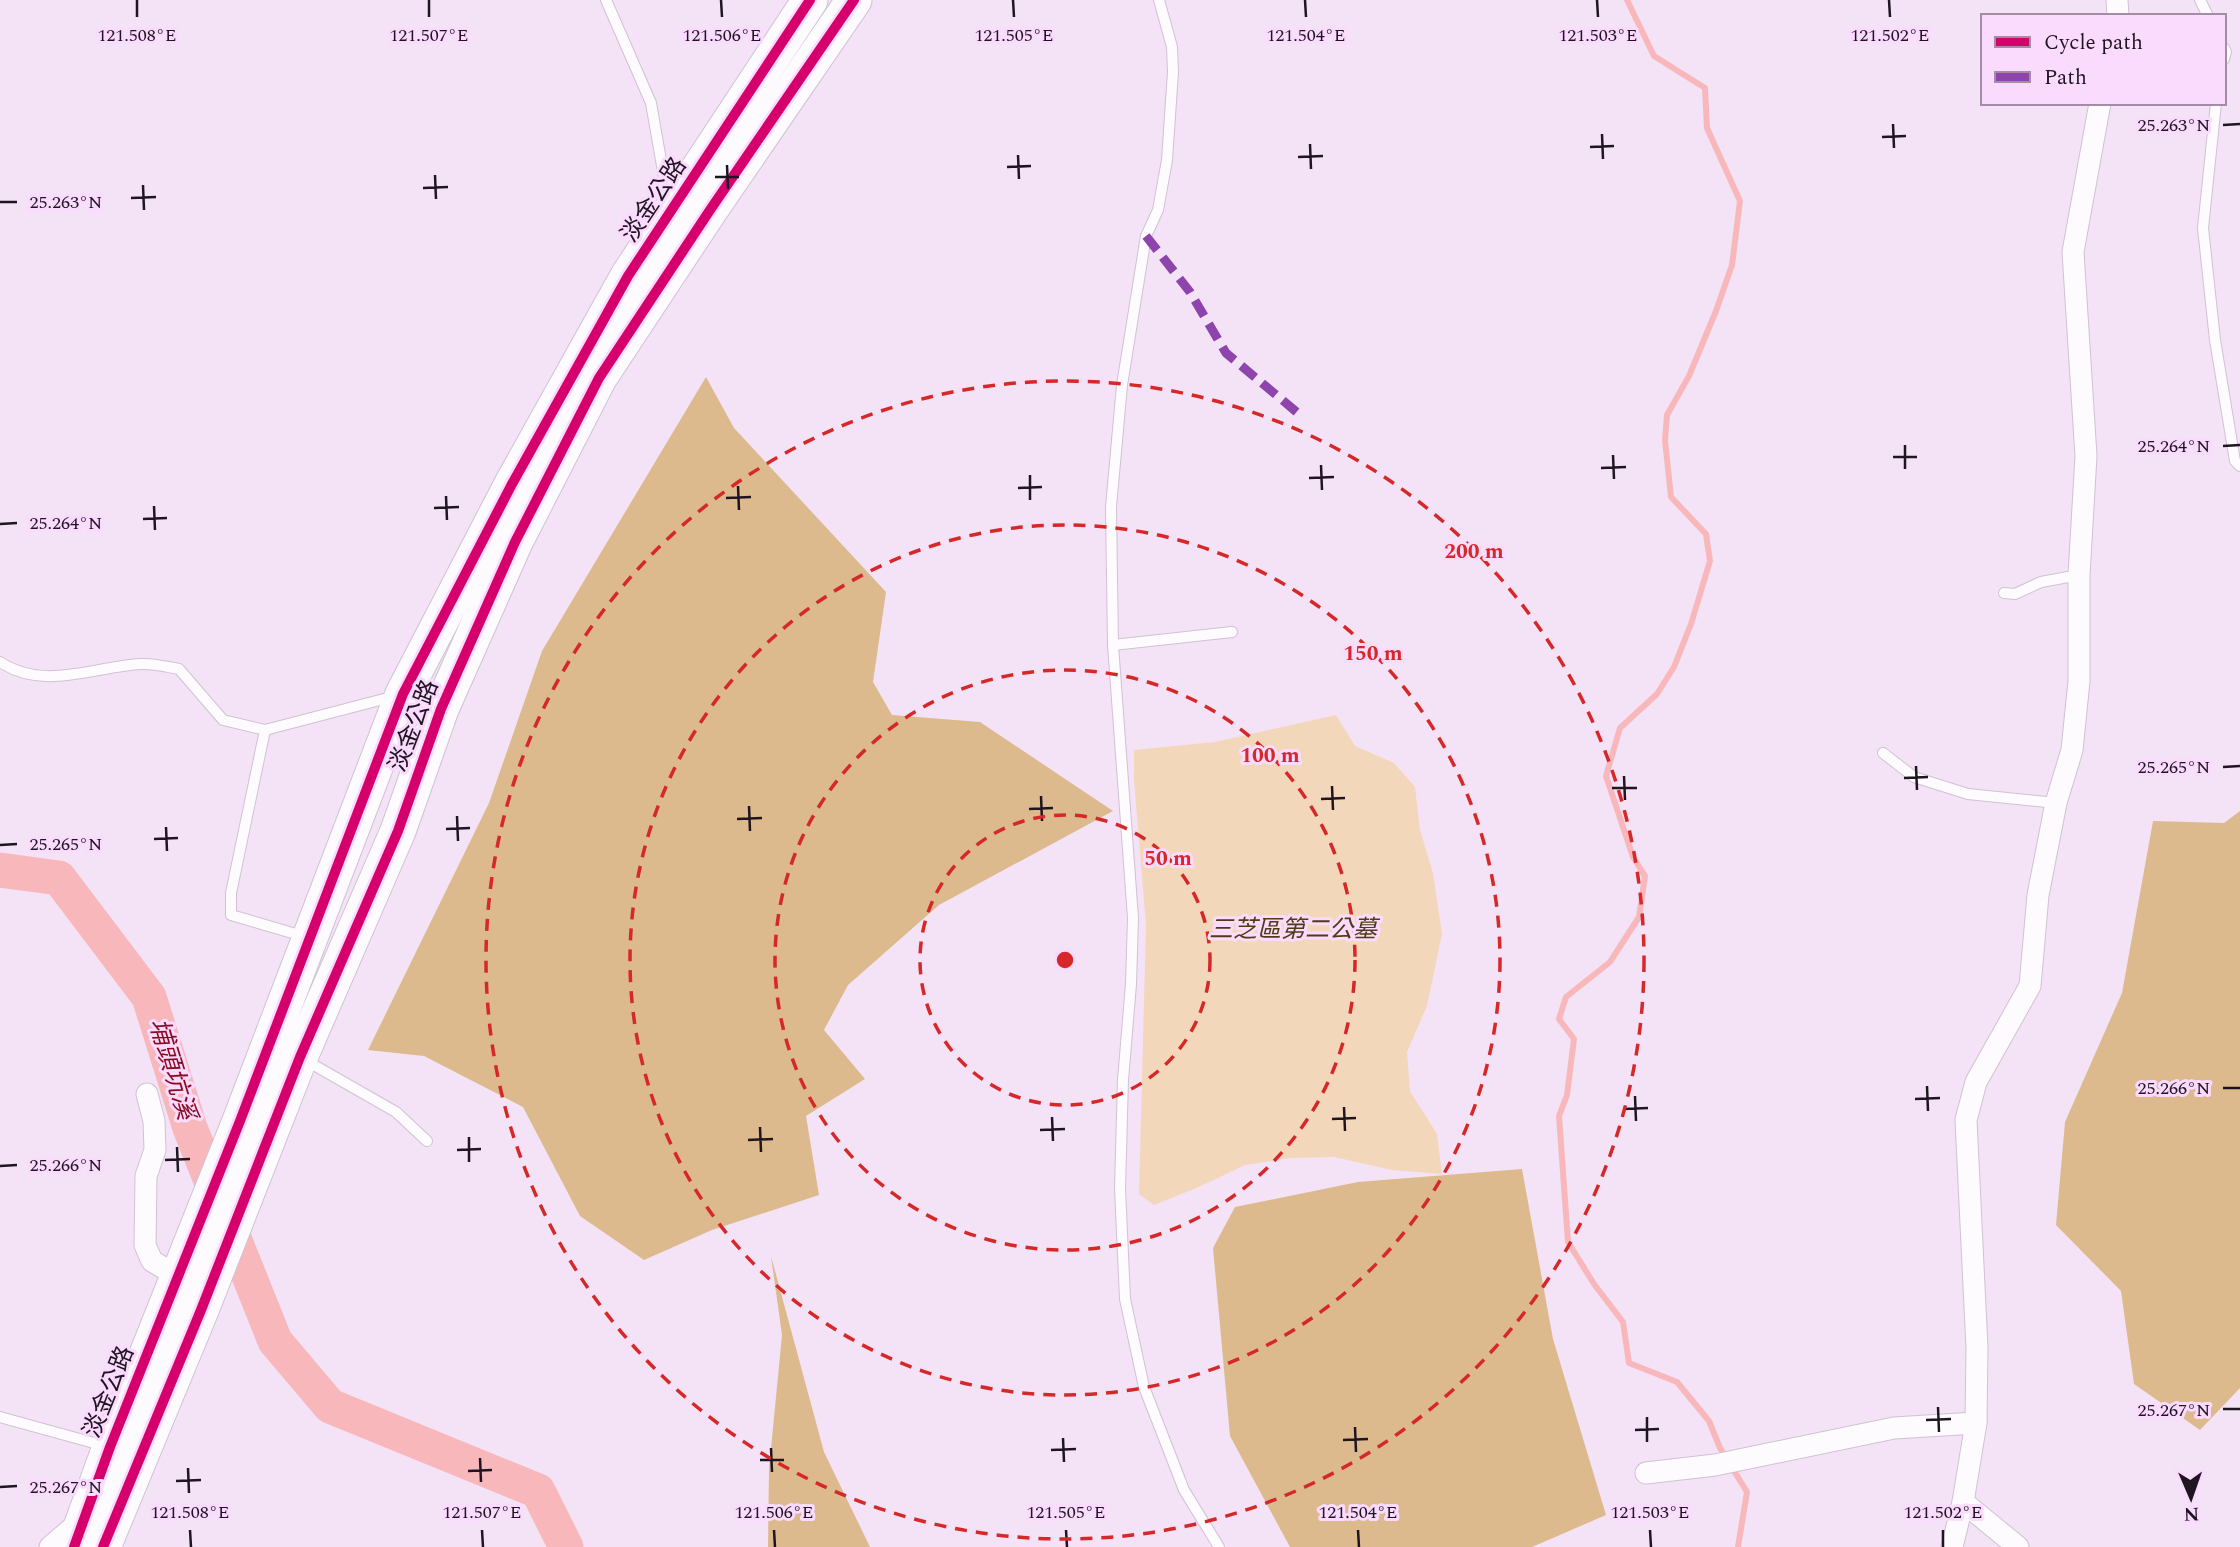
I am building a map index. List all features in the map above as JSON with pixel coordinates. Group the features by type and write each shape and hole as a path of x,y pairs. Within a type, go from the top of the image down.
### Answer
{"main road":[{"name":"淡金公路","path":"98,1539 201,1310 300,1057 398,831 441,709 515,542 600,378 810,0"},
{"name":"淡金公路","path":"98,1539 110,1447 240,1121 403,694 512,484 628,276 696,203 854,0"}],"street":[{"path":"1952,1547 1963,1502 1976,1423 1977,1348 1966,1120 1976,1082 2030,986 2038,895 2056,803 2072,750 2079,681 2079,575 2086,456 2073,252 2101,105"},
{"path":"147,1094 154,1121 155,1150 146,1176 145,1245 152,1261 183,1266"},
{"path":"1646,1473 1715,1465 1894,1428 1976,1423"},
{"path":"1963,1502 2018,1547"},
{"path":"50,1547 98,1539"}],"lane":[{"path":"606,0 651,103 665,183 696,203"},
{"path":"1159,0 1172,47 1174,72 1167,160 1158,210 1146,236 1122,385 1111,507 1113,645 1133,918 1123,1080 1120,1188 1125,1299 1144,1387 1184,1490 1219,1547"},
{"path":"2216,105 2203,228 2215,340 2235,461 2240,466"},
{"path":"2004,593 2015,594 2041,582 2079,575"},
{"path":"1113,645 1232,632"},
{"path":"0,662 14,671 59,678 142,664 179,669 223,720 265,730 403,694 441,709"},
{"path":"265,730 231,893 231,915 310,939"},
{"path":"1883,753 1914,777 1968,794 2056,803"},
{"path":"300,1057 396,1112 427,1141"},
{"path":"0,1417 110,1447"}],"green space":[{"name":"三芝區第二公墓","path":"1336,715 1355,746 1394,763 1415,787 1420,830 1433,873 1442,934 1427,1006 1407,1052 1410,1091 1437,1134 1442,1174 1392,1170 1334,1157 1291,1158 1245,1165 1154,1205 1139,1194 1146,925 1134,750 1215,742"}],"shaded area":[{"path":"706,377 734,428 886,592 873,682 892,715 980,722 1113,811 939,905 848,985 824,1030 865,1079 806,1116 819,1195 712,1230 644,1260 580,1216 523,1107 424,1056 368,1050 489,803 542,651"},
{"path":"2240,811 2240,1388 2200,1430 2134,1384 2121,1291 2056,1225 2065,1122 2122,993 2153,821 2224,823"},
{"path":"1522,1169 1553,1339 1606,1515 1532,1547 1290,1547 1230,1436 1213,1248 1235,1207 1358,1182"},
{"path":"771,1256 824,1452 870,1547 768,1547 769,1469 782,1335"}],"waterway":[{"path":"1627,0 1654,56 1705,88 1707,128 1740,201 1732,265 1689,376 1667,415 1665,440 1671,497 1706,534 1710,561 1691,624 1674,667 1657,694 1620,728 1606,776 1633,857 1645,876 1639,917 1610,962 1566,997 1559,1019 1574,1039 1567,1095 1559,1116 1568,1242 1594,1284 1623,1322 1629,1363 1677,1382 1709,1421 1720,1448 1747,1492 1738,1547"},
{"name":"埔頭坑溪","path":"0,870 59,878 149,997 190,1128 275,1341 330,1406 538,1491 566,1547"}],"marked path":[{"path":"1146,236 1190,292 1226,353 1299,414"}],"cycle path":[{"path":"74,1547 110,1447 240,1121 403,694 512,484 628,276 810,0"},
{"path":"103,1547 201,1310 300,1057 398,831 441,709 515,542 599,378 854,0"}]}
